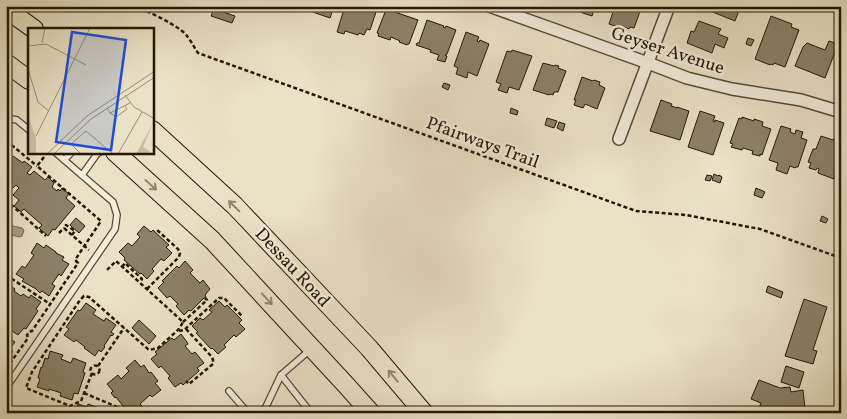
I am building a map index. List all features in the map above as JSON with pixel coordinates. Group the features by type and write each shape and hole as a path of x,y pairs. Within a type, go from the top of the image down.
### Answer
{"main road":[{"path":"6,9 33,28"},
{"path":"6,63 28,79"},
{"name":"Dessau Road","path":"154,132 235,206 369,348 424,413"},
{"path":"117,154 212,240 371,413"}],"street":[{"name":"Geyser Avenue","path":"489,6 687,78 732,89 801,100 841,112"},
{"path":"618,139 669,6"}],"lane":[{"path":"6,118 17,120 28,129"},
{"path":"6,388 114,229 117,215 113,202 57,154"},
{"path":"64,160 70,154"},
{"path":"82,175 97,154"},
{"path":"263,413 281,376 312,348"},
{"path":"281,376 311,413"},
{"path":"229,391 248,413"}],"path":[{"name":"Pfairways Trail","path":"135,6 182,31 198,53 627,208 636,211 686,215 760,229 841,258"},
{"path":"6,142 101,221 75,260 78,263 32,331 29,332 28,338 6,369"},
{"path":"37,166 44,157"},
{"path":"6,200 46,236"},
{"path":"59,233 64,228 89,250"},
{"path":"147,289 179,257 180,253 157,230"},
{"path":"107,270 116,261 183,322"},
{"path":"122,267 125,263 142,279 140,282"},
{"path":"133,277 136,274"},
{"path":"6,275 50,304"},
{"path":"124,328 98,366 91,368 92,373 81,400 70,406 26,388 32,372 84,296 89,297 124,328 148,350 158,348 179,330 183,322 206,300 205,298"},
{"path":"177,331 186,329 219,298 224,298 243,317"},
{"path":"186,329 214,360 213,364 190,384 186,381"},
{"path":"92,373 99,373 100,368 98,366"},
{"path":"84,393 122,409 124,408"}],"shaded area":[{"path":"6,222 22,228 24,230 22,236 6,235"}],"building":[{"path":"273,6 290,6 288,12"},
{"path":"301,6 334,6 330,18 301,8"},
{"path":"345,6 378,6 370,30 367,29 364,35 345,31 344,34 337,32"},
{"path":"569,6 595,6 592,16 580,12 581,9 578,8 578,10"},
{"path":"615,6 642,6 634,28 630,27 629,29 622,26 621,28 609,24"},
{"path":"751,6 749,11 740,8 735,21 700,7"},
{"path":"387,7 393,9 392,11 418,20 409,44 399,42 391,37 390,40 378,36 379,34 377,33"},
{"path":"214,9 235,16 232,23 211,16"},
{"path":"771,16 792,24 791,27 799,30 785,67 774,63 770,65 755,59"},
{"path":"427,20 445,28 446,26 456,30 445,55 447,56 445,62 437,60 439,55 430,52 431,50 416,45 419,43"},
{"path":"699,21 721,29 718,34 728,38 724,48 715,44 712,53 687,43 691,31 694,32"},
{"path":"466,32 479,37 477,41 479,42 480,40 489,44 477,76 468,72 467,78 456,74 458,68 454,66"},
{"path":"748,38 754,40 751,46 746,44"},
{"path":"829,41 838,44 825,78 795,66 803,47 807,43 825,50"},
{"path":"512,50 532,56 519,90 509,87 507,93 498,90 501,84 496,82 507,51 511,52"},
{"path":"543,63 559,66 558,68 566,71 558,92 554,92 553,95 533,90"},
{"path":"582,77 600,82 599,85 605,88 597,109 585,104 583,108 574,105"},
{"path":"444,83 450,85 448,90 442,87"},
{"path":"661,100 672,104 671,106 689,111 680,140 650,131"},
{"path":"511,108 518,111 517,115 510,113"},
{"path":"700,111 715,116 713,121 715,122 715,120 724,123 713,155 688,147"},
{"path":"742,117 763,122 762,126 771,129 760,156 752,154 753,151 731,147 733,144 730,143 739,118 742,119"},
{"path":"547,118 557,121 554,128 545,125"},
{"path":"559,122 565,124 563,131 557,128"},
{"path":"781,126 791,129 790,132 795,134 796,130 803,132 801,138 807,140 798,167 790,166 787,174 776,170 778,163 769,160"},
{"path":"821,136 841,141 841,173 836,172 834,179 818,173 819,169 817,168 816,170 809,168 811,163 808,162"},
{"path":"13,156 32,167 27,173 30,175 34,171 45,180 48,177 54,183 52,187 57,191 58,189 60,191 62,188 69,194 66,198 75,206 48,236 39,228 42,225 24,209 21,212 14,206 19,200 13,195 19,188 16,185 13,188 6,182 6,171 9,168 6,164"},
{"path":"714,174 722,177 720,183 712,180"},
{"path":"707,175 712,176 710,181 705,180"},
{"path":"756,188 765,192 762,198 754,195"},
{"path":"822,216 828,219 826,223 820,221"},
{"path":"76,218 85,226 79,233 70,225"},
{"path":"144,226 151,232 153,230 169,245 166,247 172,253 164,261 161,259 152,269 154,271 147,279 124,260 125,258 119,252 128,243 132,246 140,237 137,234"},
{"path":"37,243 44,248 46,245 64,257 62,260 69,264 61,276 59,274 52,284 55,286 49,296 42,291 40,293 22,281 24,279 16,274 22,266 25,268 34,255 31,253"},
{"path":"185,261 193,270 190,273 200,283 203,280 210,289 205,298 184,315 176,306 178,304 170,296 167,298 158,288 164,282 162,281 177,266 179,268"},
{"path":"6,278 9,280 7,283 21,296 23,294 29,298 31,295 41,302 36,309 38,311 26,329 24,328 18,335 9,329 11,326 6,323"},
{"path":"768,286 783,292 781,298 766,292"},
{"path":"804,299 827,307 813,350 817,351 813,364 785,356"},
{"path":"219,301 225,307 227,305 242,320 239,323 245,329 236,337 234,335 224,345 226,347 218,354 196,333 198,332 192,326 200,318 203,320 212,312 209,310"},
{"path":"86,303 96,310 93,314 104,321 106,318 116,325 111,332 114,334 111,335 101,352 99,350 95,356 76,340 74,342 64,335 69,329 66,327 78,310 80,311"},
{"path":"139,320 156,336 149,344 132,328"},
{"path":"181,334 188,344 185,346 192,354 195,352 204,363 197,368 199,371 183,385 181,383 175,387 168,378 170,376 151,359 157,354 155,352 172,338 174,340"},
{"path":"6,336 15,342 10,349 13,351 6,359"},
{"path":"50,351 63,355 61,359 71,363 73,358 86,363 83,372 85,373 78,394 74,393 72,400 60,396 61,393 37,387 41,367 45,358 48,359"},
{"path":"135,360 141,367 144,365 149,373 151,372 158,381 155,383 161,390 152,397 150,395 140,404 142,406 132,413 128,408 126,410 115,398 111,393 113,391 107,384 118,375 121,379 129,371 126,368"},
{"path":"786,366 804,372 799,388 781,382"},
{"path":"759,380 780,388 790,387 791,392 803,390 805,408 781,409 780,413 757,413 761,403 751,399"},
{"path":"78,404 87,407 88,404 108,411 108,413 75,413"}]}
